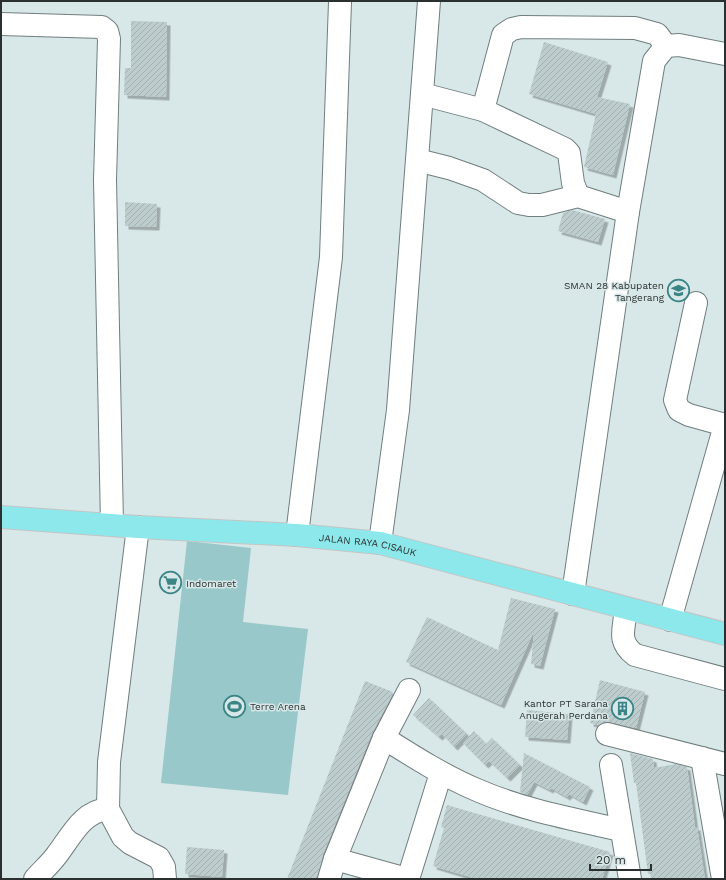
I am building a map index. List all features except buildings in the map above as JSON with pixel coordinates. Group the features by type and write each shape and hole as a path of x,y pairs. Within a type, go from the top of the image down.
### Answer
{"main road":[{"name":"JALAN RAYA CISAUK","path":"1,517 112,524 138,528 297,536 380,543 725,634"}],"street":[{"path":"380,543 398,410 430,1"},
{"path":"297,536 331,256 340,2"},
{"path":"1,24 102,27 107,31 109,39 105,180 112,524"},
{"path":"483,110 503,35 512,29 521,27 635,28 657,34 666,46"},
{"path":"573,594 628,212 654,61 666,46 679,45 725,54"},
{"path":"422,94 483,110 565,149 569,153 573,183 578,196"},
{"path":"418,160 449,168 483,180 518,203 542,205 578,196 628,212"},
{"path":"670,620 725,425 688,415 679,410 675,400 696,303"},
{"path":"138,528 110,754 108,809 123,837 130,843 159,858 164,867 165,879"},
{"path":"626,609 622,641 626,649 635,656 725,679"},
{"path":"409,690 384,738 332,869 407,879 442,774"},
{"path":"607,734 725,764"},
{"path":"384,738 442,774 478,790 536,811 621,830"},
{"path":"702,758 723,879"},
{"path":"610,765 630,879"},
{"path":"35,879 56,856 80,823 100,810 108,809"}],"shaded area":[{"name":"Terre Arena","path":"187,541 251,548 243,622 308,629 288,795 161,783"}],"place":[{"name":"SMAN 28 Kabupaten Tangerang","path":"679,291"},
{"name":"Indomaret","path":"171,583"},
{"name":"Terre Arena","path":"234,706"},
{"name":"Kantor PT Sarana Anugerah Perdana","path":"623,709"}]}
